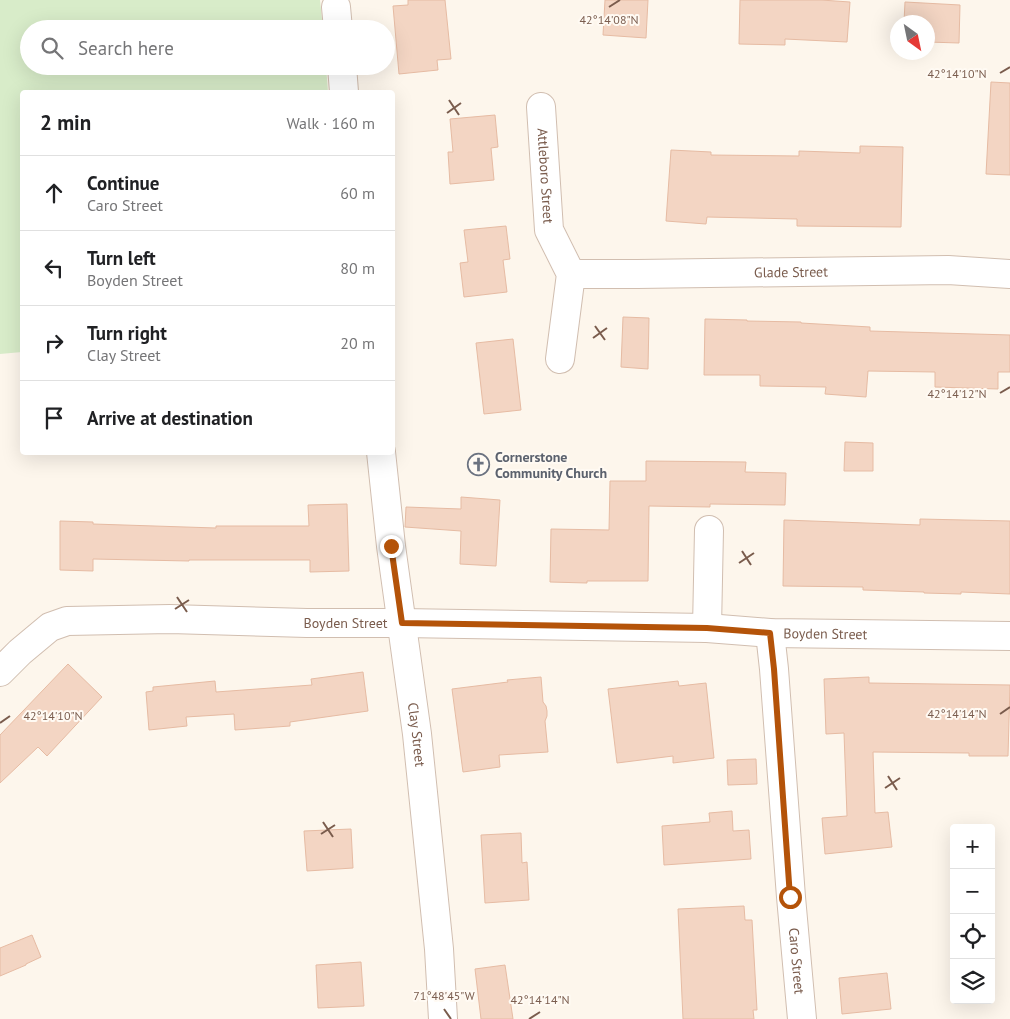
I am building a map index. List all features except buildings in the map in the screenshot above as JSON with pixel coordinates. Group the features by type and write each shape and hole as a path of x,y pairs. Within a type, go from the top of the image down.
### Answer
{"street":[{"path":"343,75 344,90"},
{"name":"Attleboro Street","path":"541,107 549,230 571,274"},
{"name":"Glade Street","path":"571,274 948,270 1010,274"},
{"path":"560,359 571,274"},
{"name":"Clay Street","path":"381,455 391,546 423,793 439,949 443,1019"},
{"path":"707,628 709,530"},
{"name":"Boyden Street","path":"0,672 50,627 67,621 170,619 307,623 707,628 770,633 1010,636"},
{"name":"Caro Street","path":"770,633 790,897 802,1019"}],"green space":[{"path":"0,0 320,0 322,20 20,20 20,75 327,75 328,90 20,90 20,352 0,354"}],"place":[{"name":"Cornerstone Community Church","path":"479,465"}],"route":[{"path":"391,546 402,623 707,628 770,633 790,897"}]}
